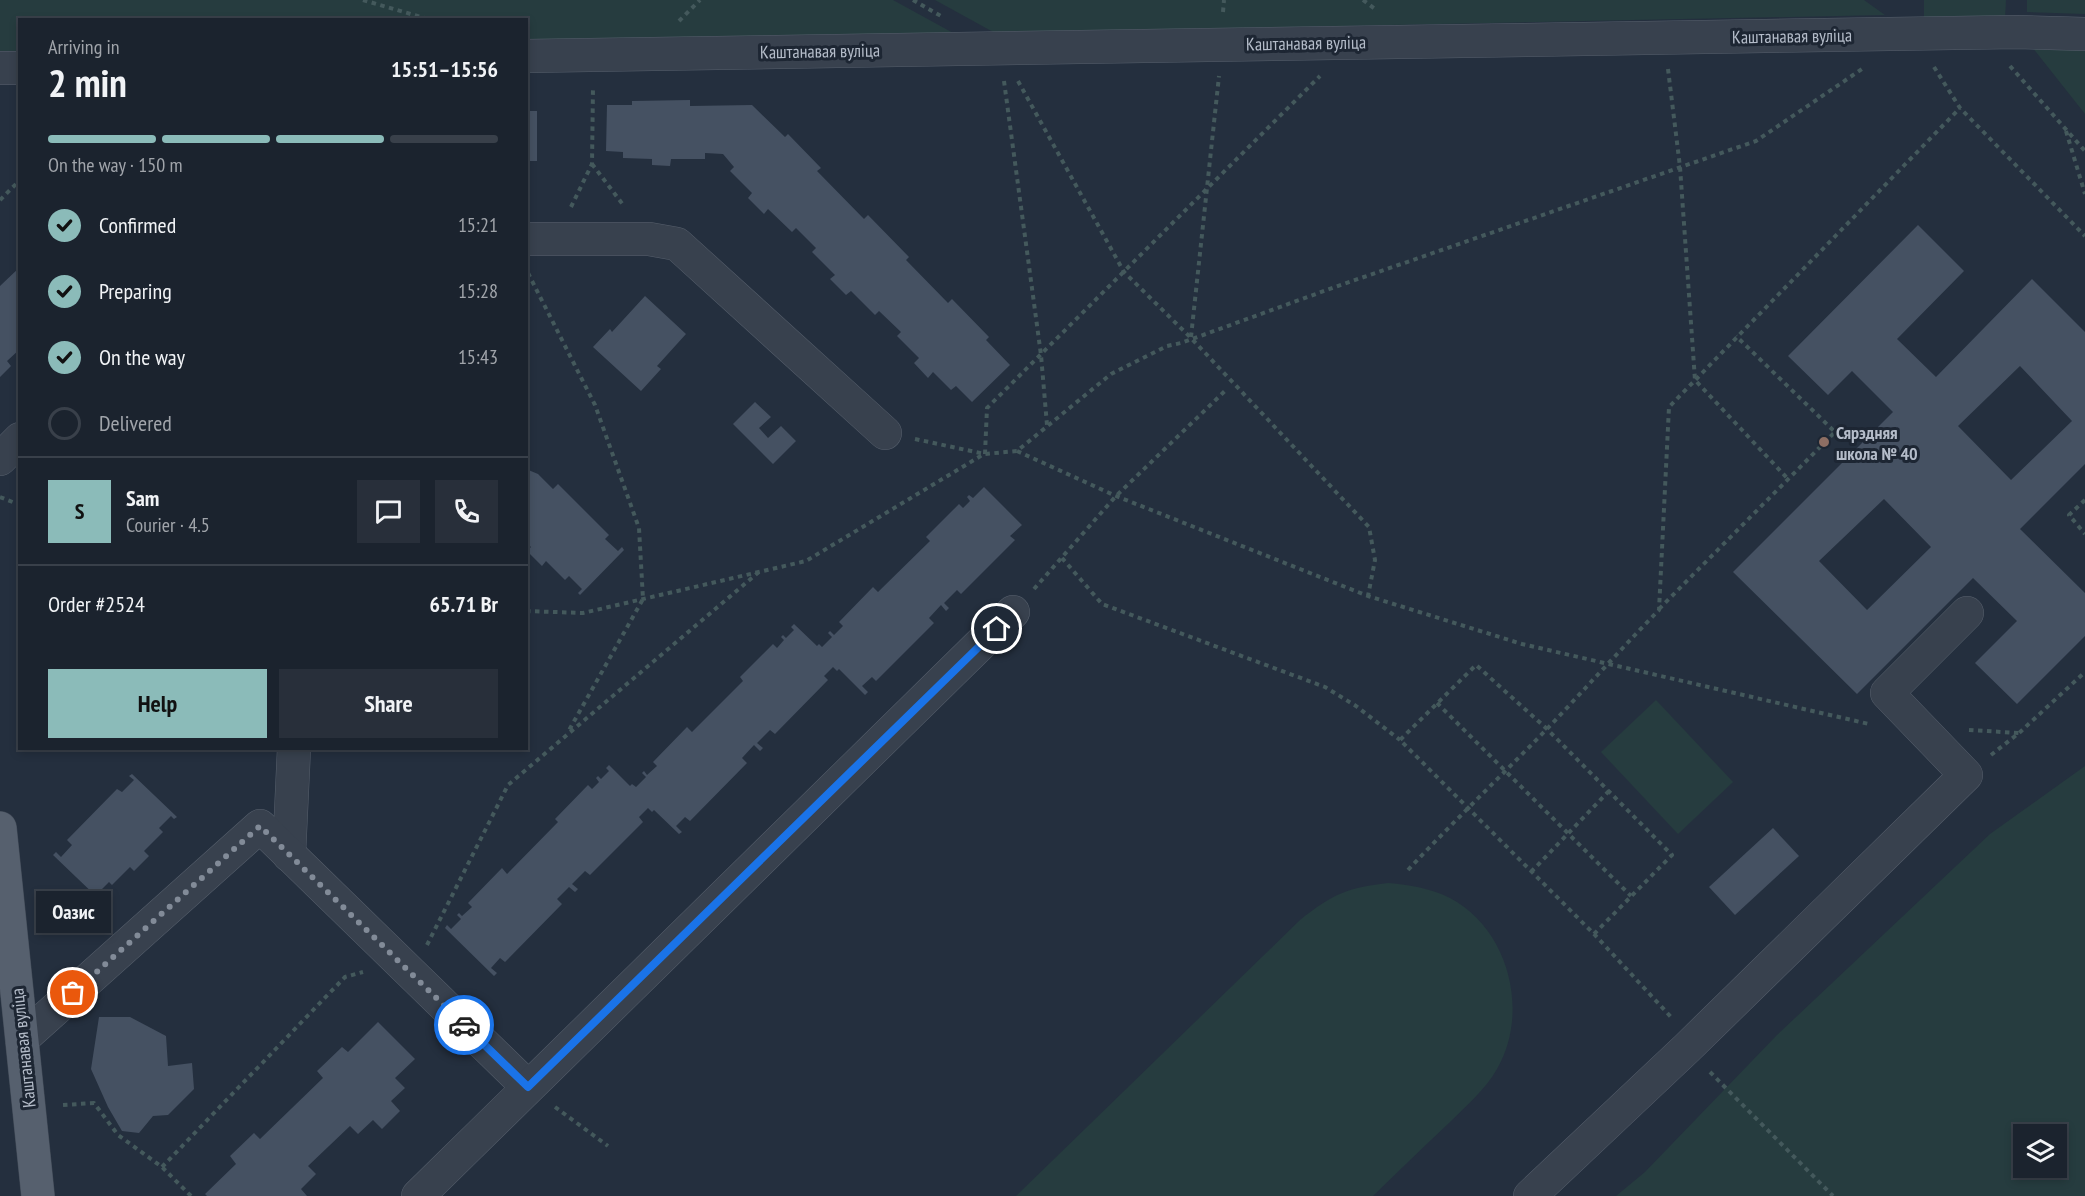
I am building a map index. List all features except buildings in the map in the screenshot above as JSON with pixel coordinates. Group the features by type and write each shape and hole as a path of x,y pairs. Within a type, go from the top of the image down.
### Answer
{"main road":[{"name":"Каштанавая вуліца","path":"0,828 38,1196"}],"street":[{"name":"Каштанавая вуліца","path":"528,56 1355,41 2085,34"},
{"path":"0,68 18,68"},
{"path":"541,238 649,239 677,244 885,433"},
{"path":"0,459 18,442"},
{"path":"418,1196 1013,612"},
{"path":"1530,1196 1966,775 1887,693 1967,613"},
{"path":"289,855 294,750"},
{"path":"22,1039 260,826 528,1087"}],"path":[{"path":"363,0 424,18"},
{"path":"913,0 942,16"},
{"path":"1191,338 1208,188 1224,0"},
{"path":"1982,34 2085,151"},
{"path":"1664,38 1680,167 1695,380 1788,479"},
{"path":"985,454 987,408 1355,41"},
{"path":"1000,49 1124,272 1191,338 1369,527 1375,560 1368,596"},
{"path":"1000,49 1041,355 1047,426"},
{"path":"541,238 592,164 594,53"},
{"path":"1017,451 1111,374 1167,346 1755,141 1864,68"},
{"path":"1659,609 1669,406 1960,108 2085,236"},
{"path":"2064,128 2085,194"},
{"path":"592,164 649,239"},
{"path":"0,200 18,182"},
{"path":"528,274 595,405 639,528 643,599 567,735"},
{"path":"1408,870 1547,729 1659,609 1835,432 1736,336"},
{"path":"1013,612 1116,496 1226,390"},
{"path":"885,433 985,454 1017,451 1116,496 1368,596 1522,644 1873,725"},
{"path":"528,611 583,614 806,561 985,454"},
{"path":"0,497 18,504"},
{"path":"2085,500 2069,516 2085,534"},
{"path":"1062,558 1102,603 1325,687 1356,706 1400,740 1594,934 1690,1044 1833,1196"},
{"path":"162,1167 345,977 405,967 508,785 760,571"},
{"path":"1400,740 1476,665 1547,729 1672,855 1594,934"},
{"path":"1966,775 2019,733 2085,672"},
{"path":"1437,703 1631,897"},
{"path":"1922,727 2019,733"},
{"path":"1531,872 1609,791"},
{"path":"528,1087 608,1146"},
{"path":"29,1107 94,1103 118,1135 162,1167 191,1196"}],"green space":[{"path":"0,0 893,0 955,34 528,46 528,18 18,18 18,69 0,72"},
{"path":"935,0 1864,0 1885,15 995,33"},
{"path":"1924,0 2006,0 2005,19 1924,18"},
{"path":"2027,0 2085,0 2085,14 2027,12"},
{"path":"2028,42 2085,44 2085,114"},
{"path":"1656,700 1733,782 1678,834 1601,752"},
{"path":"2085,766 2085,1196 1616,1196 1645,1172 1777,1035 1990,834"},
{"path":"1388,883 1420,888 1450,898 1470,912 1487,930 1500,951 1508,974 1512,998 1512,1023 1507,1047 1487,1084 1373,1196 1016,1196 1300,920 1331,898 1350,890"}],"way so far":[{"path":"73,993 260,826 464,1025"}],"place":[{"name":"Сярэдняя школа № 40","path":"1824,442"},
{"name":"Оазис","path":"73,993"}],"route":[{"path":"464,1025 528,1087 997,629"}]}
